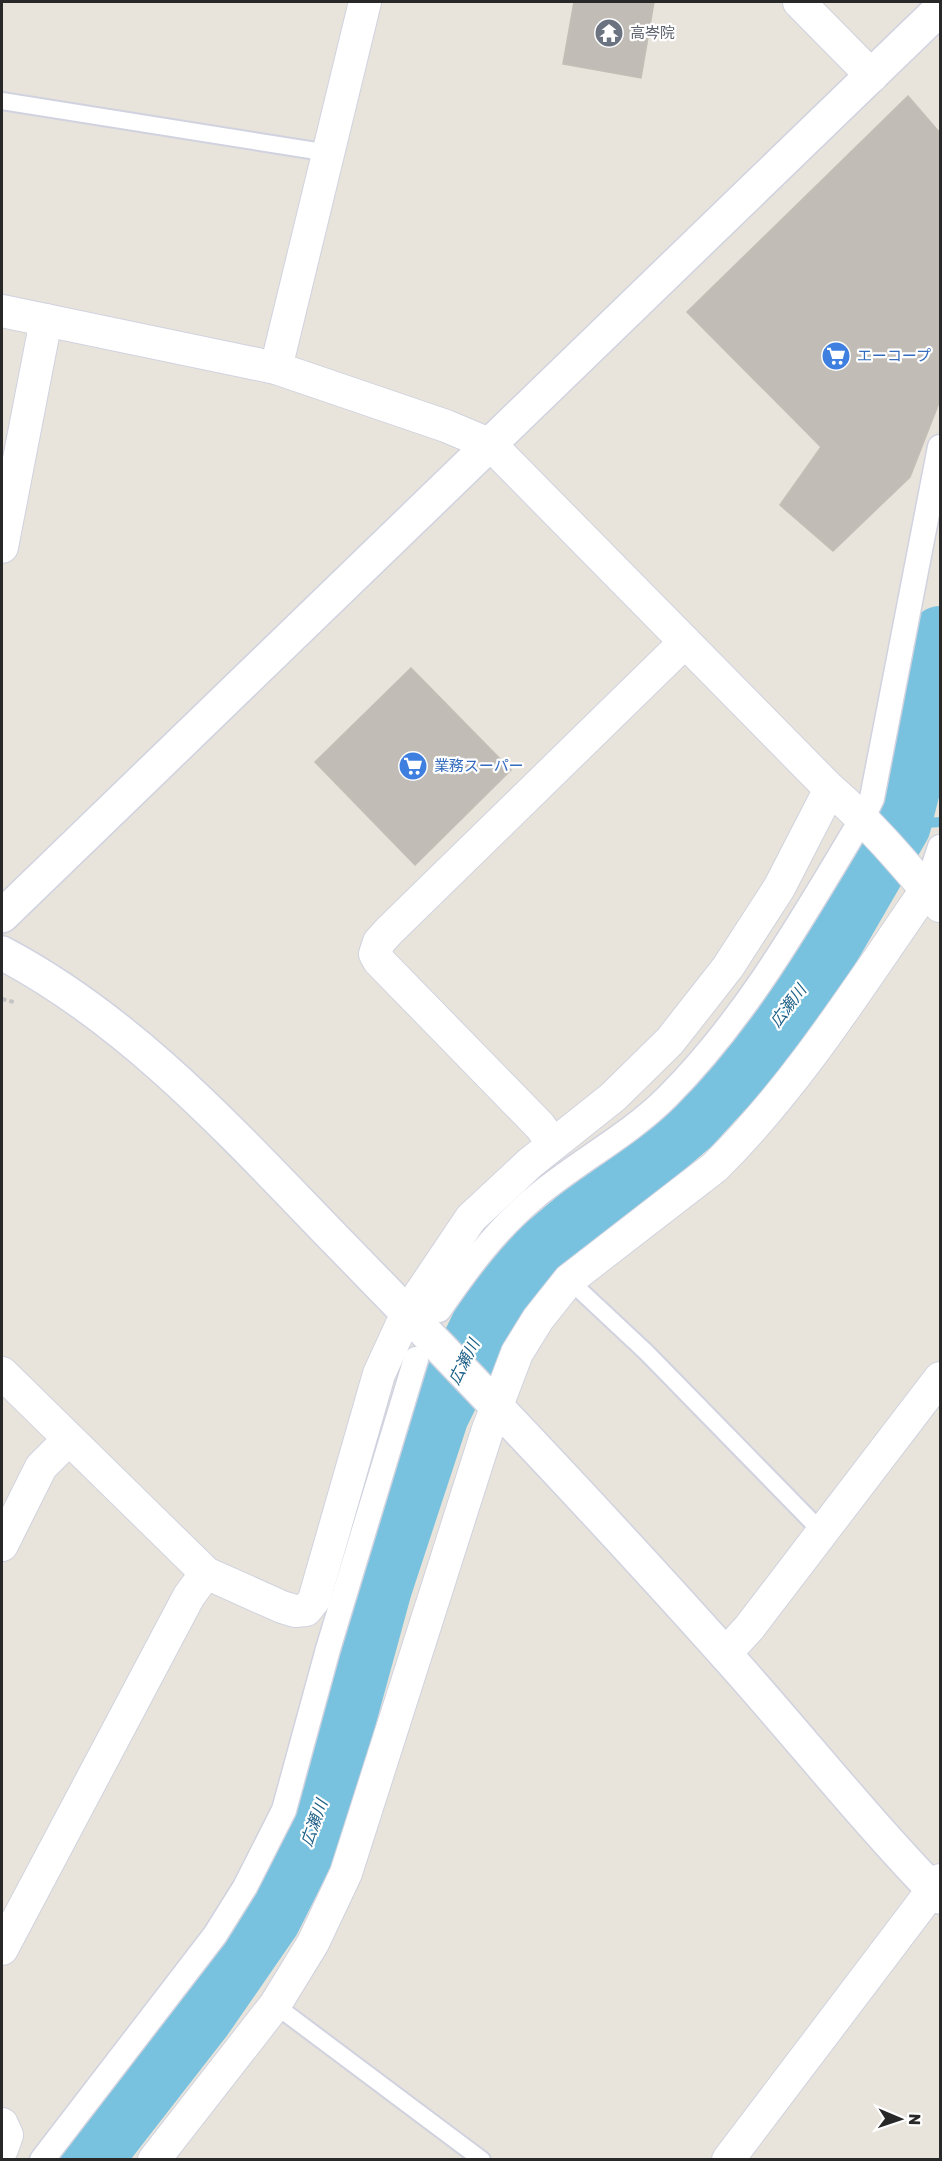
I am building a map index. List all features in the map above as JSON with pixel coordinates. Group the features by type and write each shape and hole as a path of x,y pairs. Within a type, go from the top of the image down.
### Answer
{"street":[{"path":"276,368 364,2"},
{"path":"799,2 872,76"},
{"path":"2,916 940,9"},
{"path":"2,311 276,368 446,426 491,445 830,789 866,821 925,887"},
{"path":"2,547 46,320"},
{"path":"423,1311 535,1197 632,1128 696,1067 762,981 866,821 940,447"},
{"path":"553,1144 540,1126 375,954 379,942 389,931 685,642"},
{"path":"2,1372 206,1573 295,1611 306,1610 314,1600 379,1374 423,1311 471,1218 553,1144 613,1097 670,1041 728,967 779,888 830,789"},
{"path":"154,2160 275,2005 313,1943 346,1873 490,1396 537,1319 569,1280 716,1167 734,1149 806,1063 925,887 940,847"},
{"path":"2,953 60,986 98,1014 210,1110 423,1311 428,1352 335,1627 284,1810 245,1887 215,1935 42,2160"},
{"path":"428,1352 490,1396 938,1889 728,2160"},
{"path":"725,1654 749,1628 940,1378"},
{"path":"2,1545 41,1467 69,1440"},
{"path":"2,1949 189,1596 206,1573"},
{"path":"2,2124 7,2135 2,2150"}],"lane":[{"path":"2,101 329,153"},
{"path":"569,1280 646,1352 822,1532"},
{"path":"275,2005 482,2160"}],"building":[{"name":"高岑院","path":"574,2 654,2 641,78 563,64"},
{"name":"エーコープ","path":"908,96 940,133 940,400 910,477 833,551 780,505 821,447 687,312"},
{"name":"業務スーパー","path":"411,668 511,770 415,865 315,762"}],"waterway":[{"name":"広瀬川","path":"91,2160 203,2016 270,1919 315,1829 381,1588 438,1415 487,1315 528,1262 689,1125 745,1064 819,965 900,825 930,706 940,637"},
{"path":"900,825 940,822"}],"place":[{"name":"高岑院","path":"609,33"},
{"name":"エーコープ","path":"836,356"},
{"name":"業務スーパー","path":"413,766"}]}
